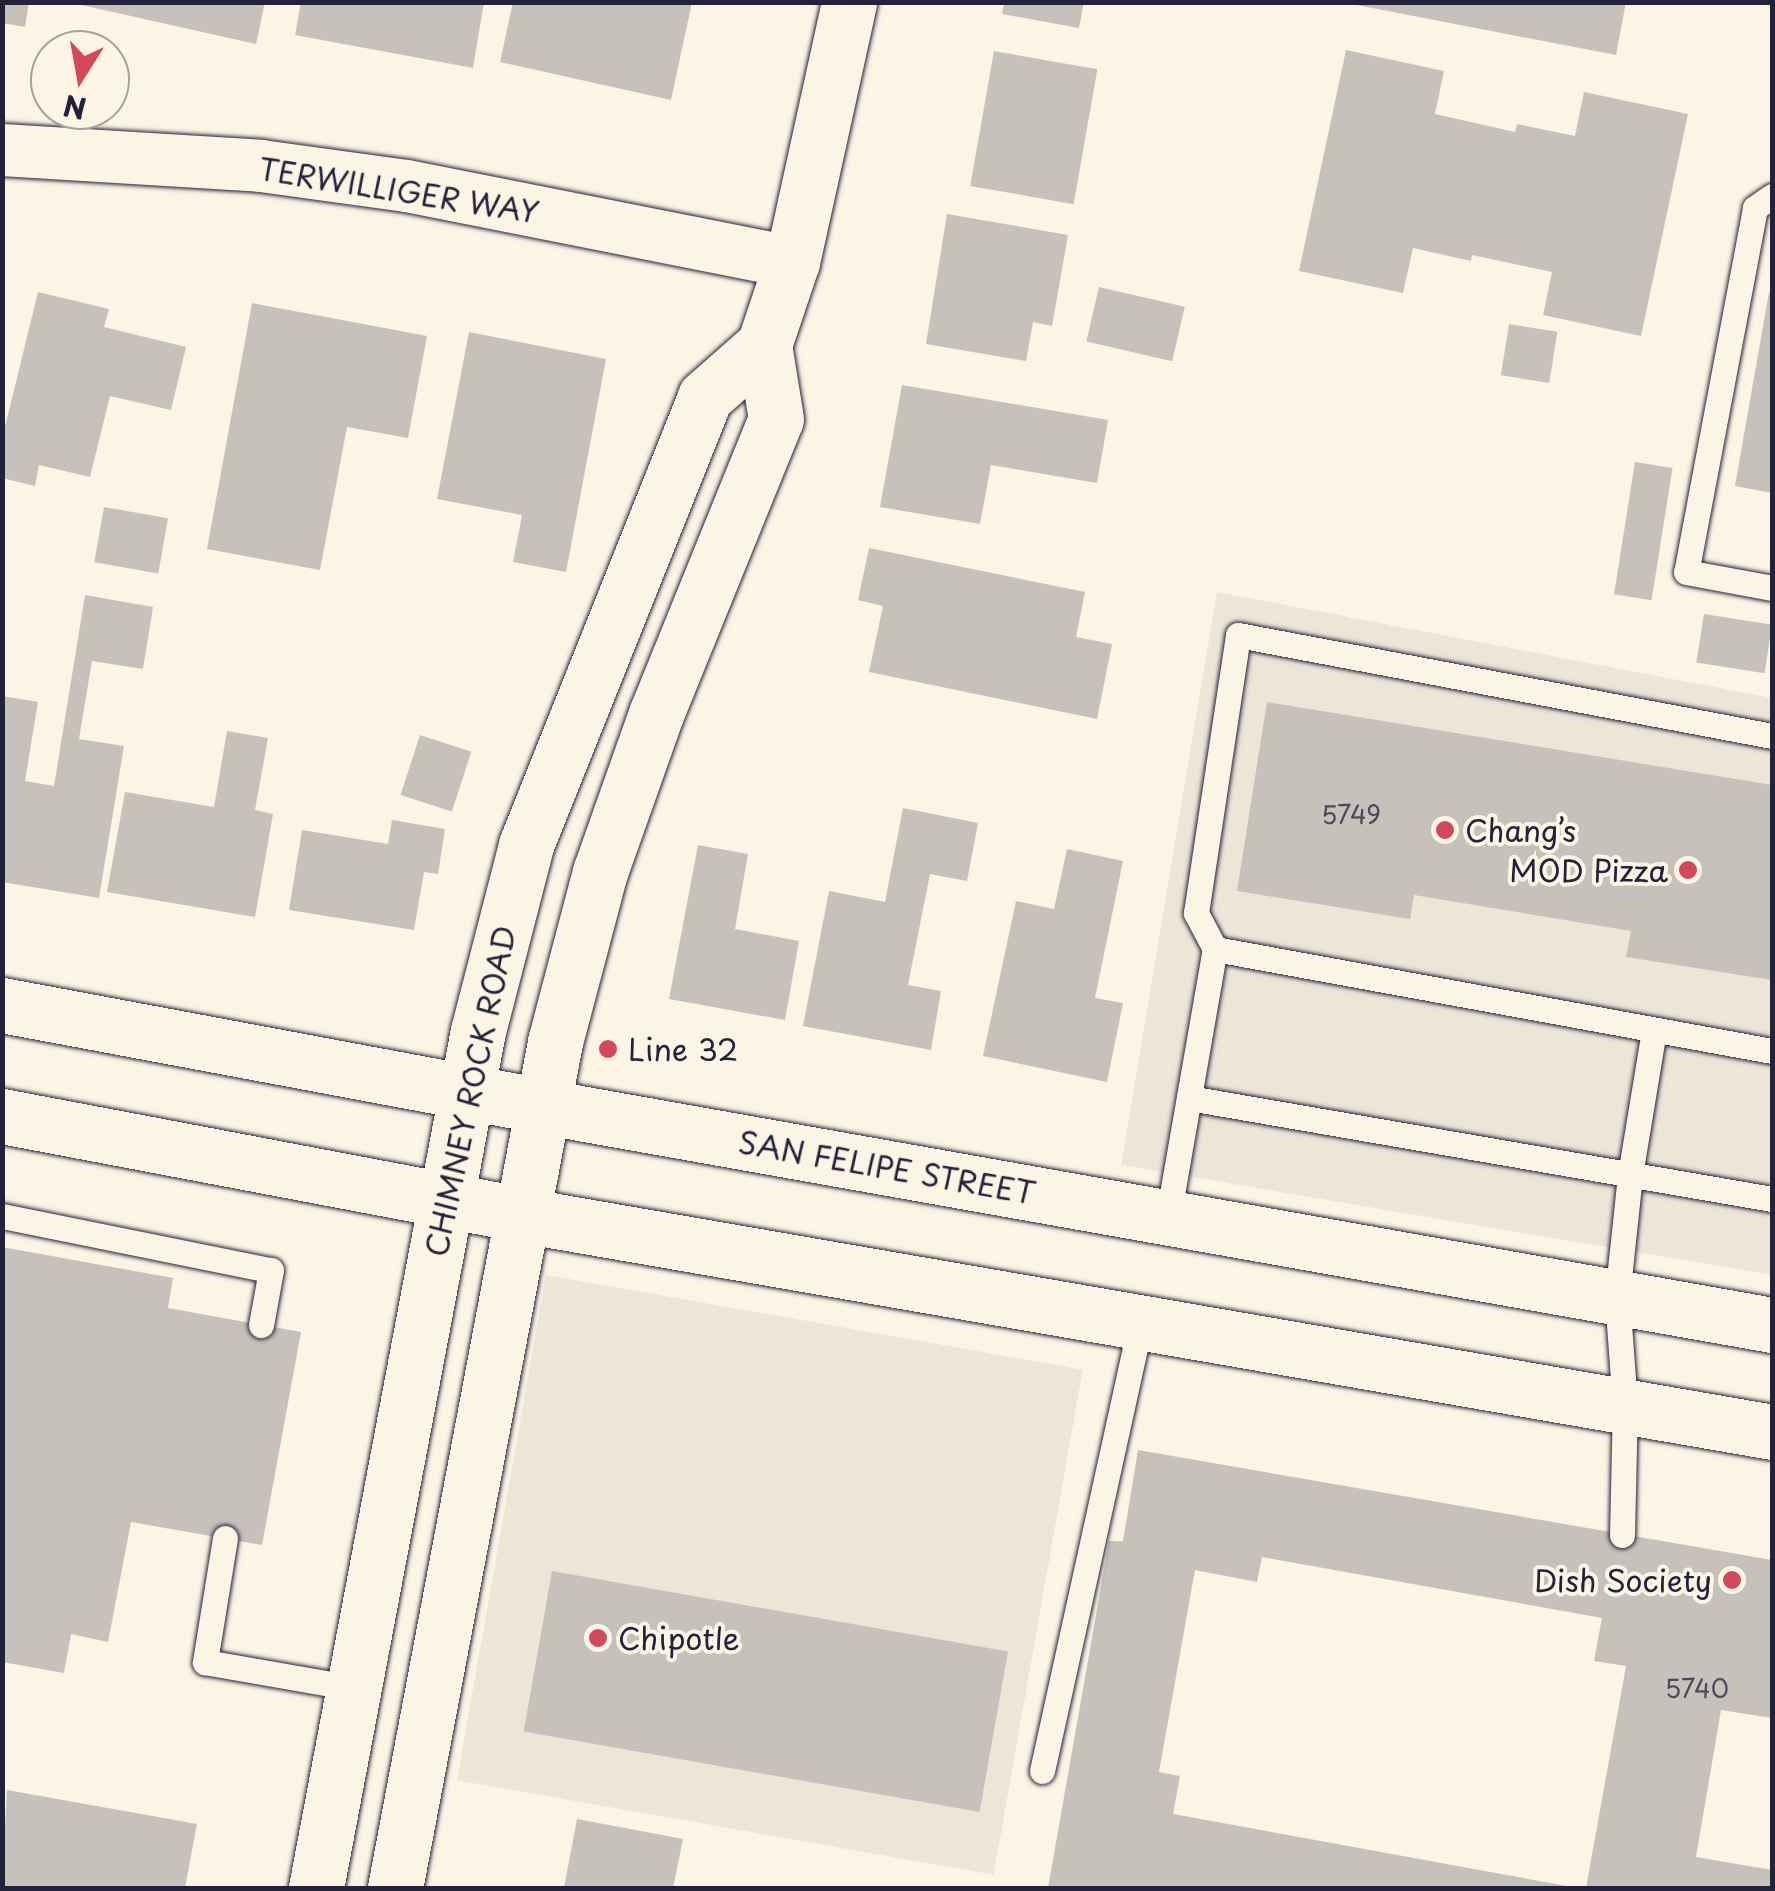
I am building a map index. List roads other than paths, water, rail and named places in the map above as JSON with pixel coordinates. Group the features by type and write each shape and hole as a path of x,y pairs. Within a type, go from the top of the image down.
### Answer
{"main road":[{"name":"CHIMNEY ROCK ROAD","path":"395,1888 543,1105 600,872 656,714 776,418 764,345 792,262 848,2"},
{"name":"CHIMNEY ROCK ROAD","path":"316,1888 466,1090 526,845 705,397 764,345"},
{"name":"SAN FELIPE STREET","path":"2,1005 1772,1325"},
{"path":"2,1116 522,1213 1772,1432"}],"street":[{"name":"TERWILLIGER WAY","path":"2,150 261,166 407,186 792,262"}],"lane":[{"path":"1772,196 1755,208 1686,572 1772,588"},
{"path":"1168,1217 1215,949 1196,913 1238,634 1772,736"},
{"path":"1215,949 1772,1050"},
{"path":"1622,1535 1625,1406 1617,1296 1630,1176 1654,1030"},
{"path":"1189,1098 1772,1199"},
{"path":"2,1216 271,1270 261,1326"},
{"path":"1042,1772 1140,1321"},
{"path":"225,1538 205,1662 354,1688"}],"place":[{"name":"Chang’s","path":"1445,830"},
{"name":"MOD Pizza","path":"1688,870"},
{"name":"Line 32","path":"608,1049"},
{"name":"Dish Society","path":"1732,1580"},
{"name":"Chipotle","path":"598,1638"}]}
